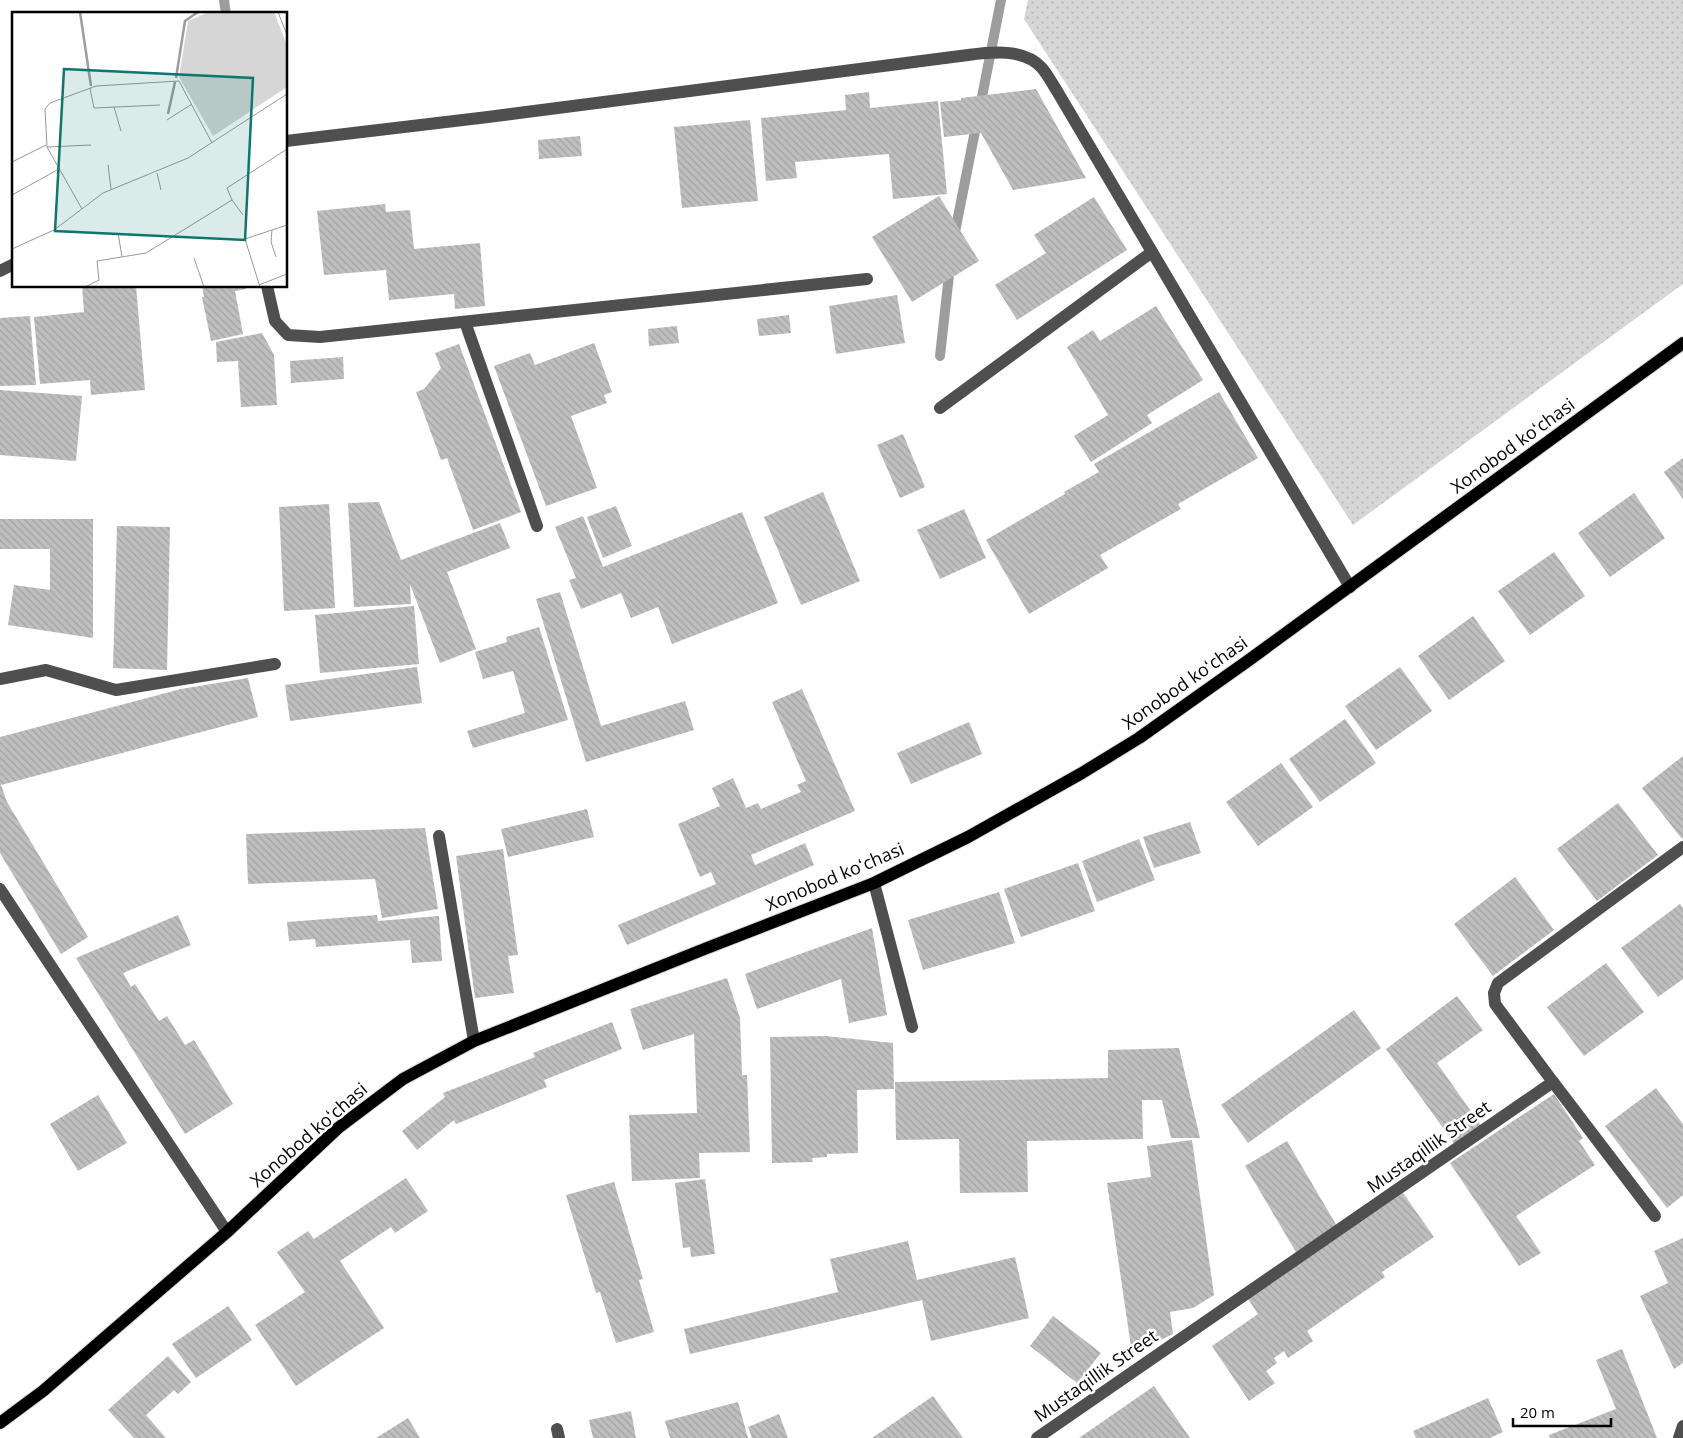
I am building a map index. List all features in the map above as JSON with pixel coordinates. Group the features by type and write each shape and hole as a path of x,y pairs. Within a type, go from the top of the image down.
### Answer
{"main road":[{"name":"Xonobod koʻchasi","path":"0,1423 43,1391 226,1232 338,1128 403,1079 474,1042 874,883 968,837 1082,773 1194,700 1683,343"}],"street":[{"path":"288,141 488,117 968,54 998,52 1022,56 1041,66 1057,90 1350,587"},
{"path":"940,408 1152,252"},
{"path":"0,271 12,265"},
{"path":"267,288 275,321 288,335 320,337 867,279"},
{"path":"465,322 537,526"},
{"path":"0,679 46,670 116,690 274,664"},
{"path":"440,836 474,1042"},
{"path":"1655,1216 1494,1004 1494,993 1498,983 1683,847"},
{"path":"874,883 912,1027"},
{"path":"1,892 226,1232"},
{"name":"Mustaqillik Street","path":"1037,1438 1554,1082"},
{"path":"1679,1438 1683,1427"}],"shaded area":[{"path":"1028,0 1683,0 1683,284 1353,525 1024,19"}],"building":[{"path":"1036,89 1086,178 1013,190 981,133 944,137 940,102"},
{"path":"869,92 870,108 938,101 947,194 893,199 889,154 795,162 797,178 766,181 761,118 846,110 845,95"},
{"path":"750,120 758,201 682,208 674,127"},
{"path":"580,136 582,156 539,159 538,140"},
{"path":"939,196 979,261 912,302 872,237"},
{"path":"1094,197 1127,250 1017,320 995,285 1046,253 1034,235"},
{"path":"385,204 386,212 410,210 414,249 480,243 485,306 455,309 454,294 389,300 386,270 324,275 317,211"},
{"path":"82,288 136,288 145,390 91,395 90,380 40,384 34,317 84,312"},
{"path":"202,288 246,288 235,291 243,334 211,341 202,297 204,297"},
{"path":"897,295 905,343 836,354 829,306"},
{"path":"1156,306 1203,380 1147,415 1152,423 1091,462 1074,436 1108,415 1067,347 1093,330 1100,341"},
{"path":"789,315 791,333 759,336 757,319"},
{"path":"30,316 36,385 0,386 0,318"},
{"path":"677,326 679,343 649,346 648,329"},
{"path":"262,333 274,355 277,405 241,407 238,361 217,362 216,342"},
{"path":"594,343 612,392 604,395 607,403 571,416 597,488 546,506 494,366 530,353 535,365"},
{"path":"459,344 521,512 473,530 447,458 441,460 416,392 424,389 441,368 435,353"},
{"path":"343,357 344,379 291,383 290,361"},
{"path":"0,390 82,396 76,461 0,455"},
{"path":"1219,392 1258,458 1178,504 1181,509 1100,555 1108,568 1029,614 986,540 1099,472 1094,464"},
{"path":"903,434 925,487 900,498 877,445"},
{"path":"1683,458 1683,499 1664,472"},
{"path":"823,492 860,581 801,605 764,517"},
{"path":"1634,493 1665,538 1610,577 1578,533"},
{"path":"379,502 401,560 500,523 510,548 447,572 476,649 440,663 410,584 411,604 354,607 348,503"},
{"path":"329,504 335,608 284,611 279,507"},
{"path":"616,506 632,546 603,558 587,517"},
{"path":"964,509 986,558 940,579 917,530"},
{"path":"742,512 778,603 672,644 658,607 631,618 621,593 581,609 569,580 576,578 555,527 583,516 603,567"},
{"path":"0,519 93,519 93,638 8,625 14,585 50,590 50,549 0,549"},
{"path":"117,526 170,527 167,670 113,668"},
{"path":"1554,552 1585,596 1530,635 1498,591"},
{"path":"560,592 601,726 685,701 694,730 586,762 536,599"},
{"path":"414,606 419,664 320,673 315,615"},
{"path":"1473,616 1505,661 1449,700 1418,656"},
{"path":"539,627 568,720 473,748 467,731 525,713 513,671 483,679 475,652 507,642 506,637"},
{"path":"417,667 422,703 290,721 285,685"},
{"path":"1400,667 1432,711 1376,750 1345,706"},
{"path":"248,678 258,717 1,785 7,802 88,937 61,954 0,853 0,737 181,689"},
{"path":"802,689 855,811 751,855 755,865 805,843 814,865 627,945 618,925 716,884 711,872 700,877 678,824 720,806 712,788 733,778 746,808 758,803 761,809 801,792 797,785 806,781 772,702"},
{"path":"1345,719 1376,763 1320,802 1289,759"},
{"path":"969,722 982,754 911,784 897,753"},
{"path":"1683,756 1683,838 1682,839 1642,788"},
{"path":"1281,763 1313,807 1258,846 1226,802"},
{"path":"1618,803 1658,855 1597,901 1557,849"},
{"path":"587,809 594,837 508,857 501,829"},
{"path":"1190,822 1201,853 1154,868 1143,837"},
{"path":"425,828 438,909 382,918 375,879 248,884 246,834"},
{"path":"1139,839 1155,880 1097,902 1082,861"},
{"path":"503,849 518,955 508,956 514,993 475,998 456,856"},
{"path":"1078,863 1095,911 1021,937 1004,889"},
{"path":"1515,877 1554,930 1493,976 1454,924"},
{"path":"999,892 1015,943 923,970 908,920"},
{"path":"1680,904 1683,908 1683,979 1658,997 1621,948"},
{"path":"178,915 191,945 123,973 131,987 135,984 159,1021 167,1016 185,1045 194,1040 233,1104 185,1134 76,958"},
{"path":"377,915 378,921 439,916 442,961 412,963 410,940 316,947 315,939 289,941 287,922"},
{"path":"872,928 887,1015 849,1023 841,979 757,1009 745,974"},
{"path":"1606,963 1644,1012 1584,1056 1547,1007"},
{"path":"727,978 740,1018 742,1075 747,1075 750,1152 699,1153 700,1178 632,1181 629,1115 697,1113 694,1034 643,1050 630,1009"},
{"path":"1457,996 1483,1030 1437,1063 1482,1127 1456,1146 1386,1049"},
{"path":"1354,1010 1381,1048 1248,1143 1221,1105"},
{"path":"612,1022 622,1049 544,1080 547,1087 456,1124 454,1120 417,1150 402,1131 445,1097 443,1093 535,1057 533,1053"},
{"path":"825,1036 893,1043 894,1089 857,1090 858,1153 827,1154 827,1157 812,1158 813,1162 772,1163 770,1037"},
{"path":"1179,1048 1200,1138 1171,1138 1162,1100 1142,1100 1143,1139 1027,1141 1028,1192 960,1193 959,1139 896,1140 895,1082 1108,1078 1108,1050"},
{"path":"1656,1088 1683,1124 1683,1195 1667,1208 1605,1126"},
{"path":"1554,1094 1583,1138 1579,1141 1595,1165 1516,1216 1541,1253 1519,1266 1450,1163"},
{"path":"98,1095 127,1143 78,1171 50,1124"},
{"path":"1192,1140 1214,1295 1193,1308 1170,1312 1173,1334 1132,1354 1107,1183 1151,1177 1147,1146"},
{"path":"1287,1141 1338,1228 1296,1252 1245,1166"},
{"path":"406,1178 428,1211 395,1233 391,1227 340,1261 384,1328 296,1386 255,1325 305,1292 277,1252 308,1231 314,1239"},
{"path":"705,1179 715,1254 691,1257 690,1247 683,1248 675,1183"},
{"path":"614,1182 643,1279 639,1280 654,1332 616,1343 600,1292 596,1293 566,1195"},
{"path":"1403,1193 1434,1237 1382,1272 1385,1277 1307,1331 1313,1341 1288,1358 1284,1351 1274,1358 1277,1363 1266,1371 1275,1383 1249,1401 1212,1346 1258,1314 1248,1299"},
{"path":"1683,1238 1683,1363 1674,1369 1640,1296 1668,1283 1654,1251"},
{"path":"908,1241 917,1280 1015,1257 1029,1318 931,1341 922,1300 690,1354 684,1329 838,1292 830,1259"},
{"path":"228,1306 252,1340 196,1378 172,1344"},
{"path":"1053,1316 1101,1353 1077,1383 1030,1346"},
{"path":"1622,1349 1657,1438 1550,1438 1549,1435 1616,1409 1596,1360"},
{"path":"168,1356 191,1382 178,1394 174,1390 146,1415 166,1438 134,1438 108,1410"},
{"path":"1154,1386 1190,1438 1079,1438"},
{"path":"933,1396 963,1438 872,1438"},
{"path":"1488,1398 1503,1432 1490,1438 1416,1438 1413,1431"},
{"path":"738,1402 748,1438 670,1438 665,1421"},
{"path":"631,1411 636,1438 593,1438 589,1420"},
{"path":"779,1414 788,1438 752,1438 748,1427"},
{"path":"408,1418 420,1438 376,1438"}],"waterway":[{"path":"224,0 226,12"},
{"path":"980,107 1001,0"},
{"path":"954,237 977,121"},
{"path":"940,356 950,266"}]}
